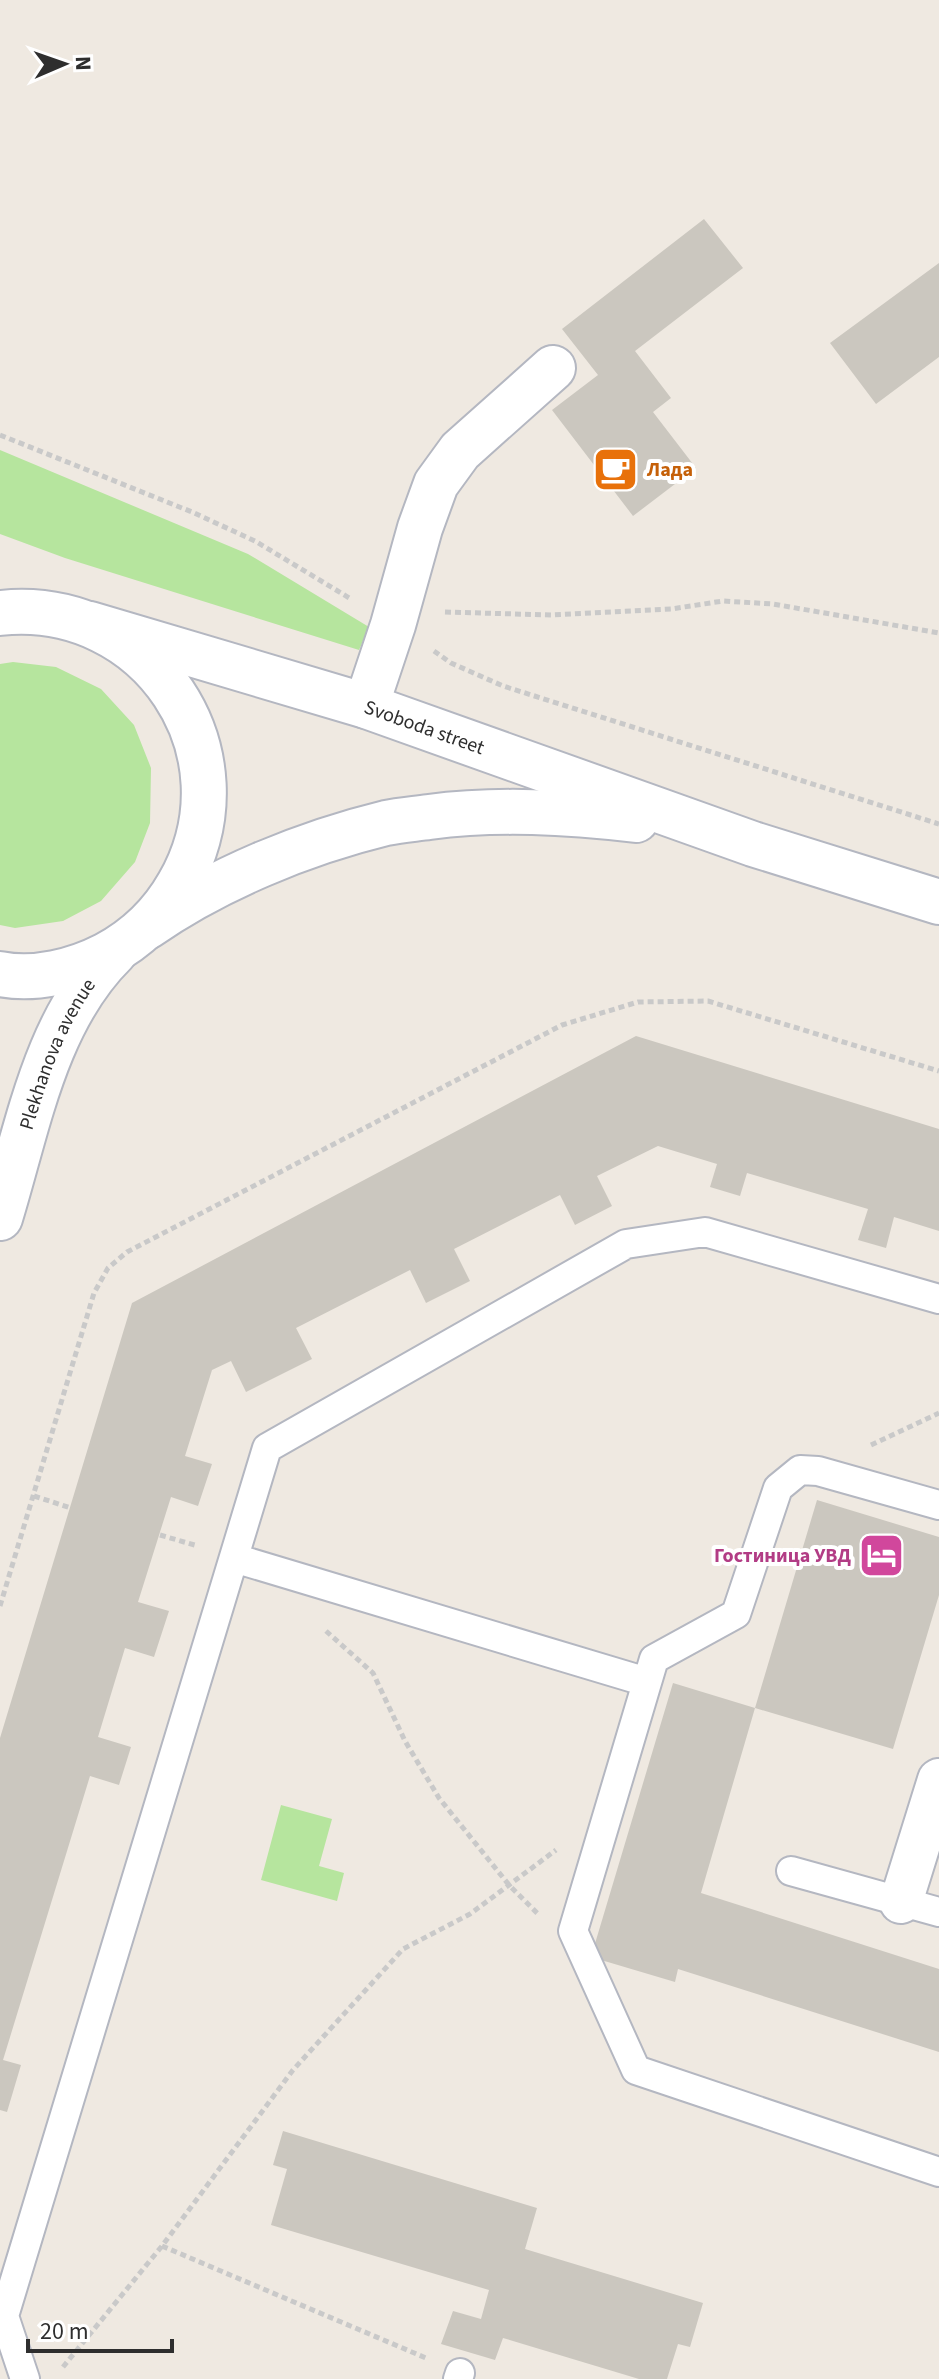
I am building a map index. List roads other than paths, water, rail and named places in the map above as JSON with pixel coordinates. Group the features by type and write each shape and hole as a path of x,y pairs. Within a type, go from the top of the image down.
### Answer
{"main road":[{"path":"366,706 436,484 460,451 553,368"},
{"path":"0,597 72,619 122,641 159,672 181,705 197,744 204,790 197,848 188,869 170,901 133,938 88,964 51,974 0,974"},
{"path":"0,613 20,611 72,619"},
{"name":"Svoboda street","path":"72,619 366,706 753,844 939,902"},
{"name":"Svoboda street","path":"133,938 180,905 247,872 325,841 388,823 451,814 585,814 665,824 753,844"},
{"name":"Plekhanova avenue","path":"0,1218 52,1049 96,971 133,938"}],"street":[{"path":"920,1907 939,1780"}],"lane":[{"path":"25,2379 4,2316 267,1448 626,1244 705,1232 939,1299"},
{"path":"939,1505 818,1471 800,1470 778,1488 736,1614 654,1659 573,1931 636,2070 939,2172"},
{"path":"234,1558 647,1682"},
{"path":"791,1871 920,1907"}],"place":[{"name":"Лада","path":"616,469"},
{"name":"Гостиница УВД","path":"882,1555"}]}
